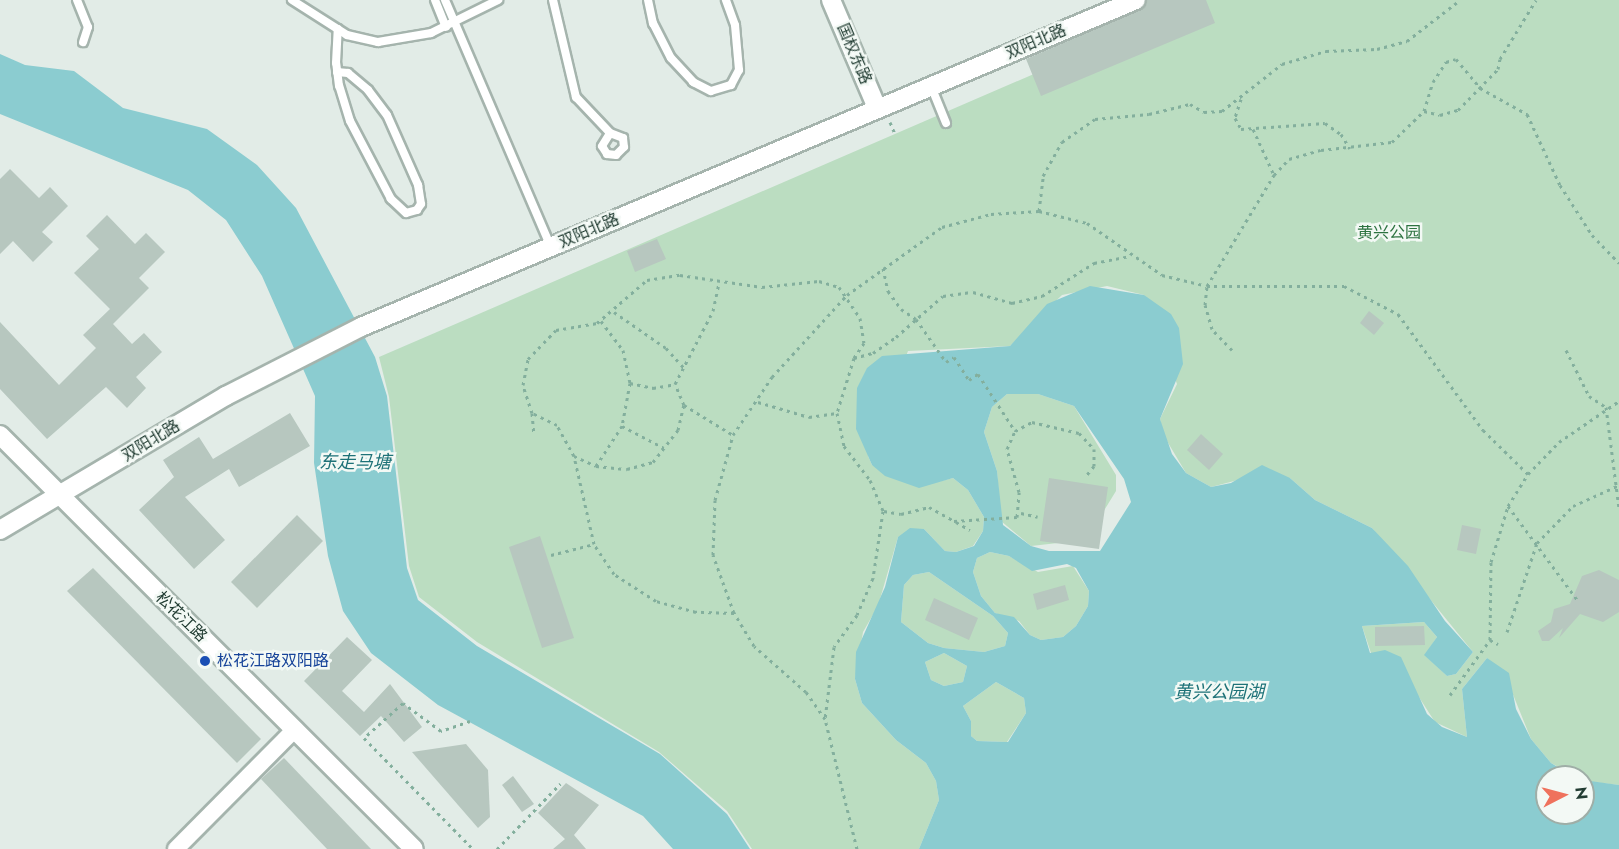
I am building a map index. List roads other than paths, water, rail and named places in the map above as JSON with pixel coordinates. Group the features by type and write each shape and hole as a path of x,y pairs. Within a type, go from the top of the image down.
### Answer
{"street":[{"name":"国权东路","path":"831,0 877,108"},
{"name":"双阳北路","path":"0,530 57,495 298,358 361,327 1136,0"},
{"name":"松花江路","path":"0,435 57,495 296,729 414,849"},
{"path":"177,849 296,729"}],"lane":[{"path":"77,0 88,27 83,42"},
{"path":"292,0 338,29 378,42 417,37 446,27 498,0"},
{"path":"435,0 446,27"},
{"path":"445,0 551,247"},
{"path":"553,0 576,97 610,133"},
{"path":"648,0 653,23 671,58 693,82 711,91 731,85 739,70 735,26 726,0"},
{"path":"337,72 348,73 368,90 387,116 418,185 421,204 417,210 406,213 398,208 376,175 350,121 337,72 338,29"},
{"path":"931,86 946,123"}],"water":[{"name":"东走马塘","path":"0,54 25,65 74,71 123,108 207,129 257,165 296,208 375,357 387,396 407,568 418,600 477,646 660,754 727,814 750,849 673,849 643,816 438,705 371,653 343,611 328,556 314,463 315,396 262,276 226,220 188,190 0,114"},
{"name":"黄兴公园湖","path":"1090,286 1144,295 1171,314 1179,328 1183,364 1160,419 1172,454 1186,473 1211,487 1231,483 1262,465 1290,478 1315,500 1372,528 1408,566 1445,621 1473,652 1456,674 1447,676 1424,655 1437,637 1424,622 1362,626 1370,653 1385,650 1401,657 1427,714 1442,727 1467,737 1462,689 1487,658 1509,673 1516,709 1531,739 1554,765 1535,765 1535,825 1595,825 1595,782 1619,785 1619,849 919,849 939,800 936,781 926,763 896,740 862,703 855,679 856,652 885,587 898,537 910,528 924,529 945,551 956,552 974,546 983,531 984,517 968,490 953,478 919,488 885,476 872,465 856,429 857,388 867,368 882,356 1010,346 1047,304","holes":["1007,394 1038,394 1074,406 1124,479 1131,502 1100,551 1049,551 1031,546 1003,525 997,471 984,432 992,407","990,552 1009,556 1032,571 1067,564 1076,568 1089,591 1088,606 1076,626 1063,637 1041,640 1030,635 1014,617 995,613 981,596 973,572 977,558","929,572 993,616 1008,633 1005,646 984,652 944,648 928,643 901,622 904,585 913,575","944,653 967,666 963,682 944,686 931,680 925,662","996,682 1024,698 1026,713 1008,742 977,741 971,736 971,721 963,706"]}],"place":[{"name":"松花江路双阳路","path":"205,661"}],"park label":[{"name":"黄兴公园","path":"1389,233"}]}
